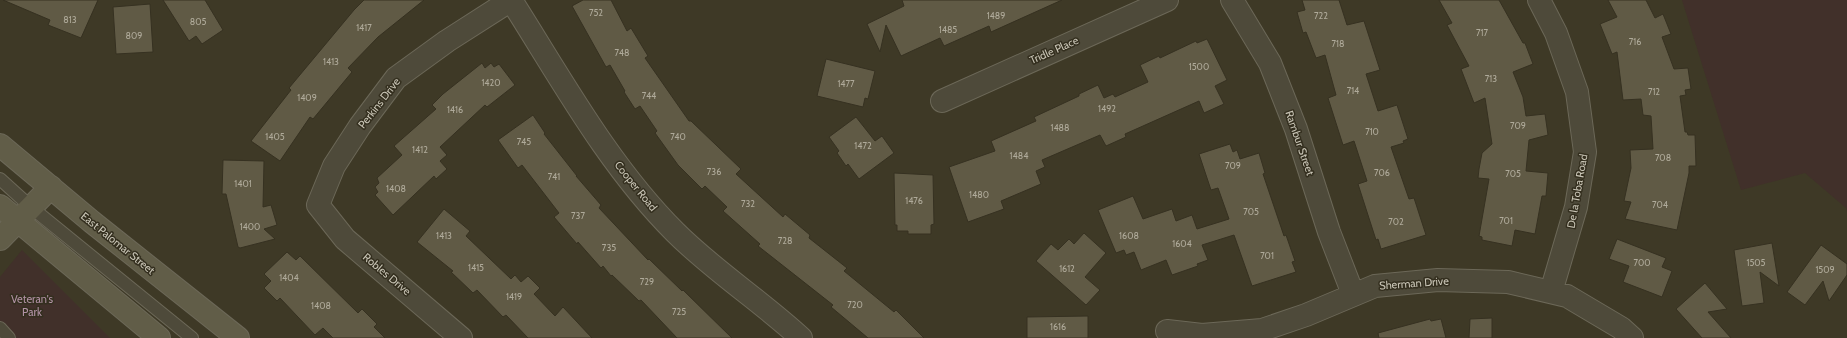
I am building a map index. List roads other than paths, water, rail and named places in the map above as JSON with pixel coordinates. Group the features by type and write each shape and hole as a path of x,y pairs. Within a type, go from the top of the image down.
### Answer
{"main road":[{"name":"East Palomar Street","path":"0,145 92,222 238,338"},
{"path":"0,238 51,187"},
{"path":"0,206 25,214 159,338"}],"street":[{"name":"Perkins Drive","path":"318,205 334,166 360,126 396,78 447,41 511,0"},
{"name":"Cooper Road","path":"511,0 599,139 639,193 681,238 801,338"},
{"name":"Tridle Place","path":"942,101 1167,0"},
{"name":"Rambur Street","path":"1232,0 1270,62 1296,129 1329,232 1353,294"},
{"name":"De la Toba Road","path":"1539,0 1556,33 1577,92 1585,152 1576,207 1551,292"},
{"name":"Robles Drive","path":"318,205 345,239 461,338"},
{"name":"Sherman Drive","path":"1167,331 1202,335 1262,330 1306,315 1375,286 1438,280 1508,282 1566,296 1621,328 1632,338"}],"lane":[{"path":"0,178 25,214 192,338"},
{"path":"0,328 9,338"}],"park label":[{"name":"Veteran's Park","path":"32,305"}]}
